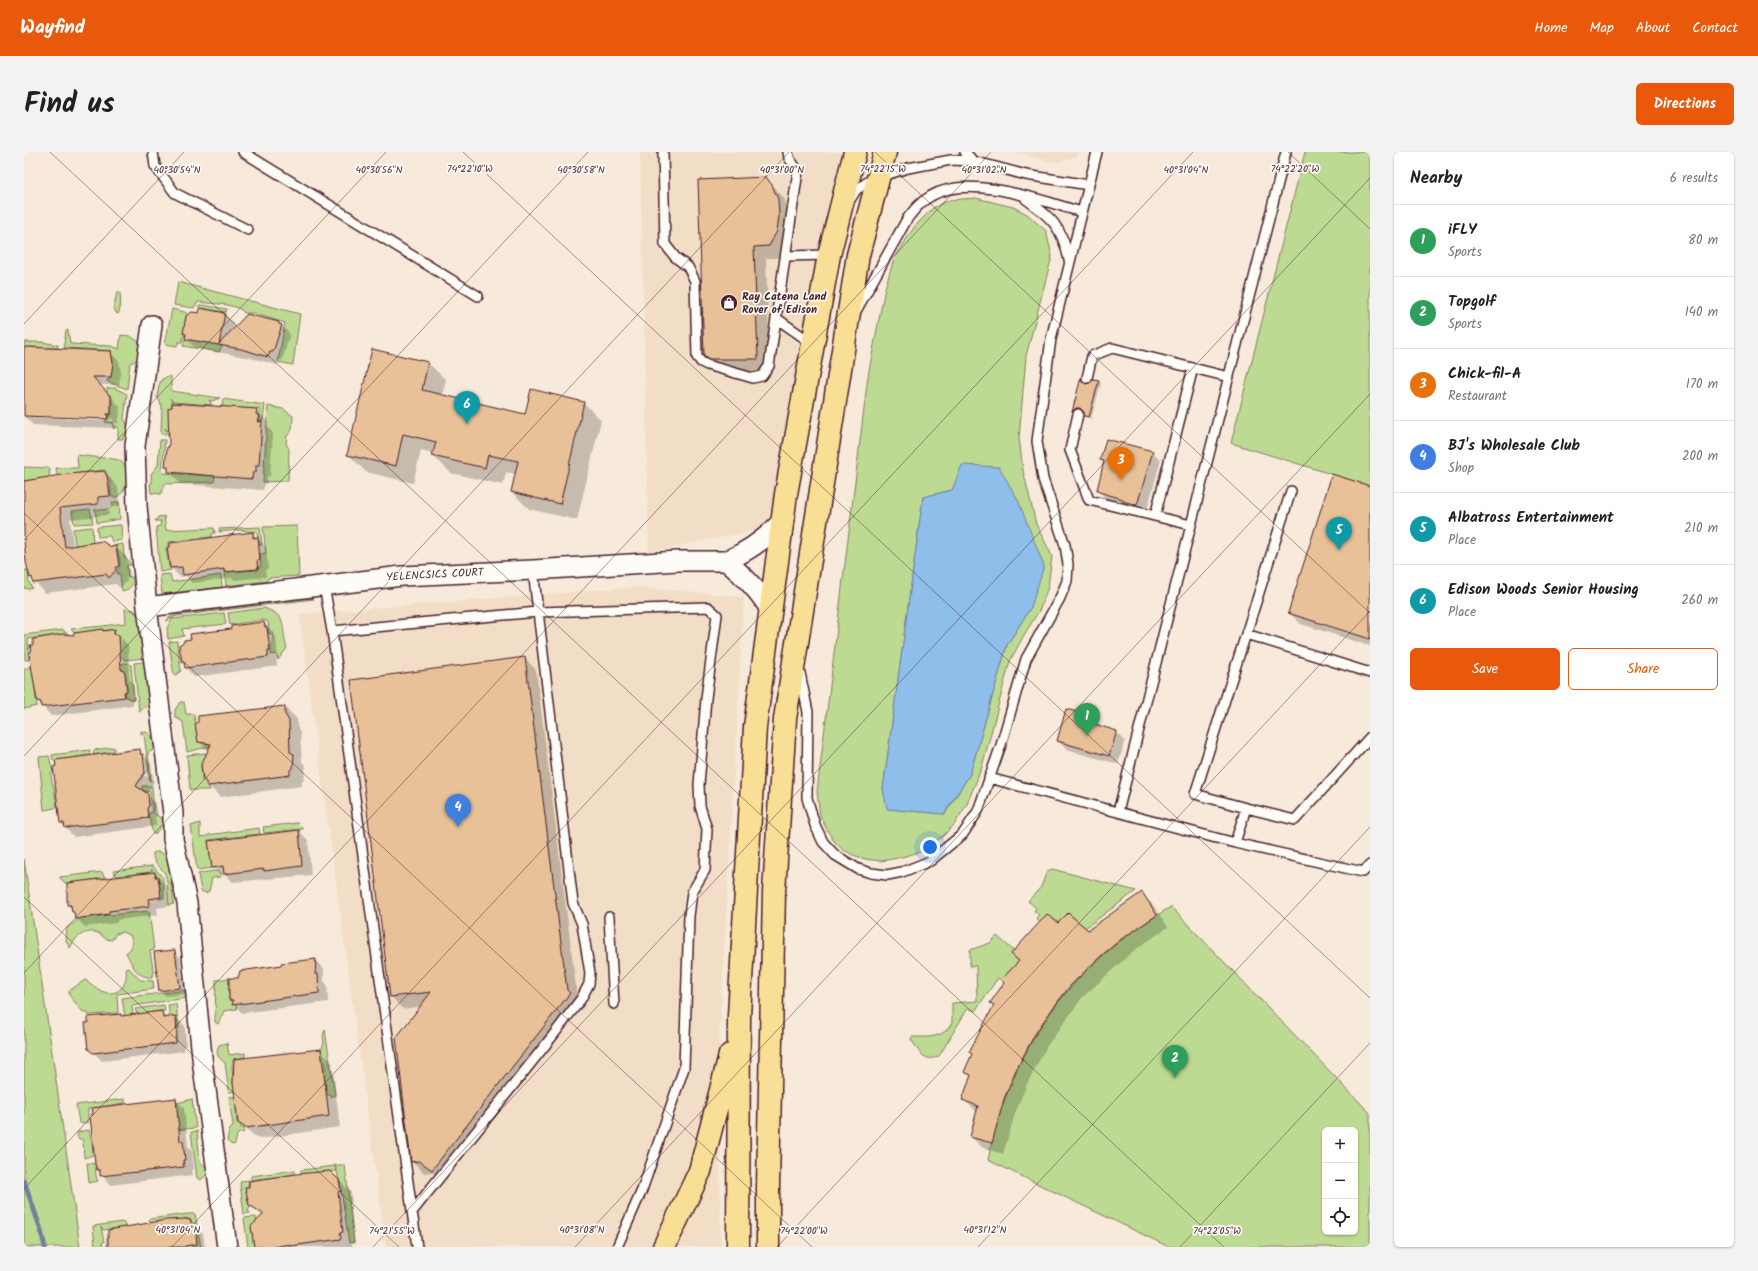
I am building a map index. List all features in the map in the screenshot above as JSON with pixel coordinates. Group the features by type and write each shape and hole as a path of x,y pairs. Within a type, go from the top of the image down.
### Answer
{"highway":[{"path":"738,1247 739,1016 755,727 782,520 829,255 855,152"},
{"path":"768,1247 774,892 784,719 858,255 885,152"},
{"path":"664,1247 700,1171 739,1016"}],"street":[{"path":"152,325 135,446 137,506 146,607 173,813 173,839 187,903 203,1067 227,1247"},
{"name":"YELENCSICS COURT","path":"146,607 402,576 678,561 726,561 741,554 769,536 782,520"},
{"path":"726,561 745,577 763,597 770,610"}],"lane":[{"path":"153,152 155,166 175,193 248,230"},
{"path":"243,152 478,296"},
{"path":"663,152 665,244 675,257 688,267 695,281 697,357 701,362 707,365 753,378 762,376 770,366 798,171 789,158 788,152"},
{"path":"965,152 974,161"},
{"path":"795,653 808,712 807,798 815,825 823,842 835,855 858,869 871,873 887,875 902,872 930,861 943,852 964,834 978,811 1001,745 1026,659 1060,598 1067,581 1068,564 1066,545 1043,479 1037,441 1051,339 1098,152"},
{"path":"1118,812 1286,152"},
{"path":"836,224 856,190 878,177 935,162 951,160 974,161 1026,175 1089,185"},
{"path":"846,328 868,291 886,256 917,206 931,195 945,190 961,187 994,189 1082,212"},
{"path":"1022,196 1048,215 1054,222 1066,244 1070,262"},
{"path":"786,256 829,255"},
{"path":"776,318 813,344"},
{"path":"1087,378 1092,356 1112,348 1229,377"},
{"path":"1155,516 1193,368"},
{"path":"1078,414 1070,450 1089,500 1191,525"},
{"path":"1291,491 1195,794 1294,820 1370,737"},
{"path":"412,1212 551,1038 581,999 589,984 590,973 582,924 573,903 533,570"},
{"path":"324,585 332,631 417,1247"},
{"path":"332,631 537,612 708,607 717,615 706,698 699,785 700,806 707,829 705,870 692,892 691,898 684,1068 642,1190 617,1247"},
{"path":"1246,634 1370,672"},
{"path":"989,778 1235,843 1366,874 1370,865"},
{"path":"1235,843 1246,808"},
{"path":"609,917 614,1004"}],"shaded area":[{"path":"640,152 845,152 767,528 649,552"},
{"path":"1016,152 1079,152 1075,157 1060,162 1053,162"},
{"path":"635,587 744,597 719,1042 721,1247 386,1247 299,614"}],"green space":[{"path":"1305,152 1370,152 1370,486 1231,443"},
{"path":"976,198 1013,207 1027,214 1046,231 1052,256 1026,356 1019,438 1023,470 1036,524 1052,556 1048,587 1040,609 1010,661 982,767 967,804 954,825 942,837 920,852 881,861 865,859 853,855 842,849 834,841 820,815 817,792 868,376 885,288 893,262 915,226 933,208 949,200","holes":["952,490 1031,607 1007,645 970,774 945,814 888,809 883,789 923,497"]},
{"path":"178,282 300,314 293,365 278,362 285,323 252,313 244,313 236,307 223,304 198,302 194,308 174,305"},
{"path":"117,292 120,293 121,298 118,314 116,313 114,307"},
{"path":"199,305 227,309 226,312 199,308"},
{"path":"172,309 185,312 187,314 183,334 185,336 183,337 182,342 178,342 177,346 165,344"},
{"path":"68,330 70,344 112,346 119,349 121,335 130,336 141,343 140,359 130,363 127,389 108,382 107,380 111,377 108,352 112,351 65,348 64,344 66,331"},
{"path":"185,339 222,345 219,352 183,346"},
{"path":"24,342 42,342 58,345 58,348 24,347"},
{"path":"171,376 171,391 220,398 212,401 209,400 212,405 173,402 170,398 172,402 170,428 167,431 165,428 168,434 161,434 162,406 157,397 159,385 162,379"},
{"path":"107,388 115,388 127,394 124,419 130,429 127,436 124,436 123,439 118,439 118,427 116,426 114,429 113,423 105,422 105,420 108,420 108,415 111,415 112,396 107,393"},
{"path":"223,399 265,405 263,420 259,422 260,410 222,407"},
{"path":"268,406 283,409 293,416 292,430 287,436 286,444 289,449 288,481 263,482"},
{"path":"160,440 165,440 163,473 215,476 214,482 164,484 160,494 151,493 151,474 158,465"},
{"path":"77,455 121,461 127,472 127,481 121,493 117,497 111,497 110,480 105,470 57,476 56,468 78,468"},
{"path":"24,467 50,468 49,478 24,481"},
{"path":"112,502 119,502 120,519 97,523 95,509 109,509 113,506"},
{"path":"90,509 93,523 74,524 72,511"},
{"path":"164,516 166,530 214,528 215,533 213,533 211,537 169,542 169,546 166,548 171,570 160,572 156,527 160,526 161,521 155,521 158,517"},
{"path":"121,525 122,540 112,542 110,536 98,537 97,528"},
{"path":"297,526 299,576 268,578 267,581 226,586 225,572 258,570 258,567 261,567 260,554 266,553 263,527"},
{"path":"92,527 93,543 75,545 73,529"},
{"path":"260,527 262,545 259,545 257,532 239,530 219,532 219,529"},
{"path":"123,544 124,556 132,565 127,565 128,577 133,577 133,582 128,589 122,591 120,574 117,574 120,566 119,556 117,549 111,546"},
{"path":"24,570 28,570 29,582 32,588 24,588"},
{"path":"170,574 172,582 221,575 222,587 162,594 160,575"},
{"path":"310,598 314,599 176,616 166,621 170,617 177,615"},
{"path":"264,608 278,615 283,624 287,648 278,660 277,654 271,655 273,634 269,634 268,622 264,620 230,625 228,613"},
{"path":"125,609 134,610 138,615 144,658 125,660 120,656 119,635 114,634 114,630 74,633 71,629 126,623"},
{"path":"224,613 226,624 182,629 184,636 168,639 167,628 172,619"},
{"path":"63,630 68,634 28,639 29,660 25,660 24,635"},
{"path":"177,641 181,671 174,676 169,642"},
{"path":"144,662 149,704 139,712 134,663"},
{"path":"128,663 131,665 134,700 126,697 125,692 127,691 125,673 118,664"},
{"path":"32,666 37,706 24,709 24,669"},
{"path":"180,702 184,702 186,714 194,714 198,742 204,743 209,739 211,746 187,752 183,722 175,717 175,710"},
{"path":"141,731 150,734 155,749 148,753 151,781 144,734 141,734"},
{"path":"114,747 114,751 93,755 94,750"},
{"path":"90,750 89,755 55,761 53,760 52,755"},
{"path":"206,753 207,760 201,763 202,781 206,780 206,786 209,787 210,790 190,790 187,755"},
{"path":"49,756 53,772 51,774 52,783 57,806 55,808 44,810 39,757"},
{"path":"142,786 152,786 154,813 163,820 163,824 155,834 153,834 148,814 152,812 150,792 143,791"},
{"path":"200,823 200,837 259,828 260,834 208,840 212,868 197,870 191,826"},
{"path":"297,823 303,829 264,833 263,827"},
{"path":"160,852 168,857 172,863 171,883 174,904 169,905 165,875 156,863 153,856 153,853"},
{"path":"24,859 80,1247 24,1247"},
{"path":"153,866 163,878 164,898 159,899 159,883 152,869 151,872 116,876 113,871"},
{"path":"1052,869 1136,891 1085,928 1068,913 1058,923 1047,914 1040,922 1036,918 1039,915 1034,911 1036,908 1028,901 1041,887 1047,871"},
{"path":"213,871 220,872 220,877 212,878 209,891 206,893 201,891 198,874"},
{"path":"102,872 105,878 65,883 60,878 60,877"},
{"path":"1171,907 1370,1113 1370,1247 1169,1247 988,1160 998,1119 1012,1081 1029,1045 1051,1012 1075,982 1104,954 1136,929"},
{"path":"149,911 154,950 150,951 154,974 152,977 147,977 139,973 133,966 126,953 132,945 130,935 122,932 117,934 117,932 112,940 110,940 98,933 89,932 78,937 70,948 66,941 67,928 80,918"},
{"path":"997,936 1014,951 1011,954 1019,961 1001,980 998,978 975,1011 968,1008 939,1056 934,1058 925,1057 916,1047 911,1039 912,1037 935,1036 944,1032 952,1023 952,1003 977,1001 976,966 970,966 970,950 990,943"},
{"path":"129,968 140,980 153,981 154,989 117,994 118,1013 88,1015 87,1012 83,1012 69,995 69,991 85,980 101,991 113,993 121,989 124,985 126,969"},
{"path":"229,978 229,1000 235,1003 237,1009 224,1011 218,1024 215,1022 216,980"},
{"path":"186,990 187,998 132,1006 133,1015 125,1017 122,998"},
{"path":"176,1004 179,1029 176,1027 176,1019 174,1016 170,1017 168,1005"},
{"path":"164,1005 165,1011 138,1016 135,1009"},
{"path":"325,1030 335,1095 331,1097 329,1094 326,1095 323,1070 325,1070 325,1062 322,1061 321,1050 324,1043 323,1035"},
{"path":"227,1043 229,1055 245,1053 245,1057 233,1059 232,1065 233,1084 244,1091 229,1092 225,1063 217,1054 219,1045"},
{"path":"241,1096 236,1105 237,1123 241,1123 241,1128 245,1128 244,1132 237,1135 235,1144 232,1145 227,1141 229,1131 233,1126 229,1097"},
{"path":"125,1099 125,1103 88,1109 88,1122 82,1124 79,1122 76,1105"},
{"path":"192,1099 196,1128 174,1130 178,1123 177,1103"},
{"path":"89,1130 92,1141 93,1155 84,1158 83,1140 78,1138 77,1135 78,1132"},
{"path":"197,1131 200,1162 208,1168 208,1173 201,1180 197,1178 191,1132"},
{"path":"87,1163 95,1164 98,1181 89,1183"},
{"path":"335,1165 345,1165 354,1242 349,1243 340,1183"},
{"path":"335,1166 336,1171 301,1174 301,1170"},
{"path":"295,1170 295,1174 251,1180 251,1176"},
{"path":"249,1180 247,1197 251,1207 248,1210 250,1213 244,1214 240,1184 241,1181"},
{"path":"195,1214 201,1247 192,1247 191,1245 197,1242 194,1224 191,1220 186,1218 181,1220 151,1223 149,1219"},
{"path":"256,1217 257,1223 251,1227 256,1247 248,1247 244,1218"},
{"path":"123,1222 126,1227 103,1230 101,1227 104,1242 102,1243 103,1247 95,1247 93,1226"}],"water":[{"path":"962,465 999,467 1018,500 1044,566 1031,607 1007,645 970,774 944,814 887,809 883,789 923,497 952,490"}],"building":[{"name":"Ray Catena Land Rover of Edison","path":"766,177 772,185 778,199 779,216 777,231 769,246 754,247 758,359 709,359 704,356 698,180"},
{"path":"200,308 225,313 219,344 247,314 279,322 279,324 282,325 273,352 270,352 268,357 241,349 185,339 186,334 183,333 186,316 192,312 199,313"},
{"path":"24,348 111,351 113,363 111,377 93,377 111,397 111,414 107,414 108,419 24,416"},
{"path":"372,349 428,362 422,390 525,414 531,389 584,402 560,504 511,492 518,461 488,455 485,468 432,456 436,442 403,434 396,466 347,455"},
{"path":"1081,377 1083,382 1086,384 1091,382 1093,379 1099,380 1089,417 1084,416 1084,412 1080,408 1076,408 1072,412"},
{"path":"172,403 257,409 256,414 260,416 258,422 262,421 259,465 256,465 256,472 253,472 252,479 168,472 168,467 165,467 167,447 169,447 168,408 172,407"},
{"path":"1106,439 1153,451 1137,505 1097,490 1104,461 1100,460"},
{"path":"104,471 107,476 110,496 98,497 98,504 60,508 65,547 102,541 111,547 116,546 119,566 116,567 116,570 109,578 106,574 33,583 32,577 30,578 26,562 24,539 24,481 67,474"},
{"path":"1332,474 1370,486 1370,639 1288,613"},
{"path":"253,532 253,538 258,537 260,560 257,561 258,569 224,572 224,569 183,575 182,567 170,568 167,548 170,547 170,543"},
{"path":"264,622 265,627 267,628 270,651 268,651 268,657 185,668 184,662 182,662 179,645 184,642 184,640 191,639 190,634 231,629 231,626"},
{"path":"103,629 103,631 115,629 114,634 119,635 121,669 125,673 127,691 124,692 125,697 41,707 41,702 37,701 29,653 31,652 30,645 33,645 33,639 63,634 74,635 74,633"},
{"path":"525,657 567,990 570,993 432,1170 419,1161 411,1162 396,1038 431,992 390,997 351,680"},
{"path":"285,706 285,714 289,721 290,752 294,754 293,768 290,770 290,775 208,786 203,779 201,765 211,744 198,742 195,724 198,722 198,716"},
{"path":"1066,709 1092,716 1091,723 1117,731 1109,756 1057,741"},
{"path":"140,749 141,755 143,754 145,772 136,786 148,794 148,818 65,828 64,823 60,823 53,767 56,766 55,760"},
{"path":"299,830 302,866 224,874 223,866 212,868 208,841"},
{"path":"155,872 155,877 158,877 161,897 149,899 150,906 109,911 109,914 75,919 71,905 67,905 67,883"},
{"path":"1142,892 1157,915 1120,940 1070,986 1035,1034 1015,1072 1004,1099 992,1143 970,1137 978,1106 962,1100 971,1075 964,1072 972,1054 969,1052 994,1005 990,1003 1004,983 1001,980 1019,961 1011,954 1047,914 1058,923 1068,913 1088,930"},
{"path":"175,950 180,988 159,991 154,952"},
{"path":"316,959 315,974 318,974 319,993 232,1005 233,1000 229,1000 229,978 238,978 240,971 282,965 281,963"},
{"path":"162,1011 163,1018 176,1016 176,1043 93,1053 88,1049 85,1023 88,1023 88,1017 121,1014 121,1016"},
{"path":"321,1049 329,1116 246,1128 238,1123 233,1083 234,1059"},
{"path":"176,1098 180,1141 183,1141 185,1160 183,1160 184,1167 100,1176 100,1170 97,1170 95,1164 90,1115 93,1114 92,1108"},
{"path":"330,1171 339,1180 341,1191 338,1192 343,1232 340,1233 341,1239 290,1246 290,1244 273,1247 254,1247 251,1226 264,1214 249,1205 245,1187 249,1187 249,1181"},
{"path":"166,1220 190,1220 192,1225 195,1224 197,1244 185,1247 108,1247 108,1230"}],"waterway":[{"path":"24,1181 40,1227 45,1247"}],"place":[{"name":"Ray Catena Land Rover of Edison","path":"729,303"},
{"name":"Edison Woods Senior Housing","path":"467,424"},
{"name":"Chick-fil-A","path":"1121,480"},
{"name":"Albatross Entertainment","path":"1339,550"},
{"name":"iFLY","path":"1087,736"},
{"name":"BJ's Wholesale Club","path":"458,827"},
{"name":"Topgolf","path":"1175,1078"}]}
